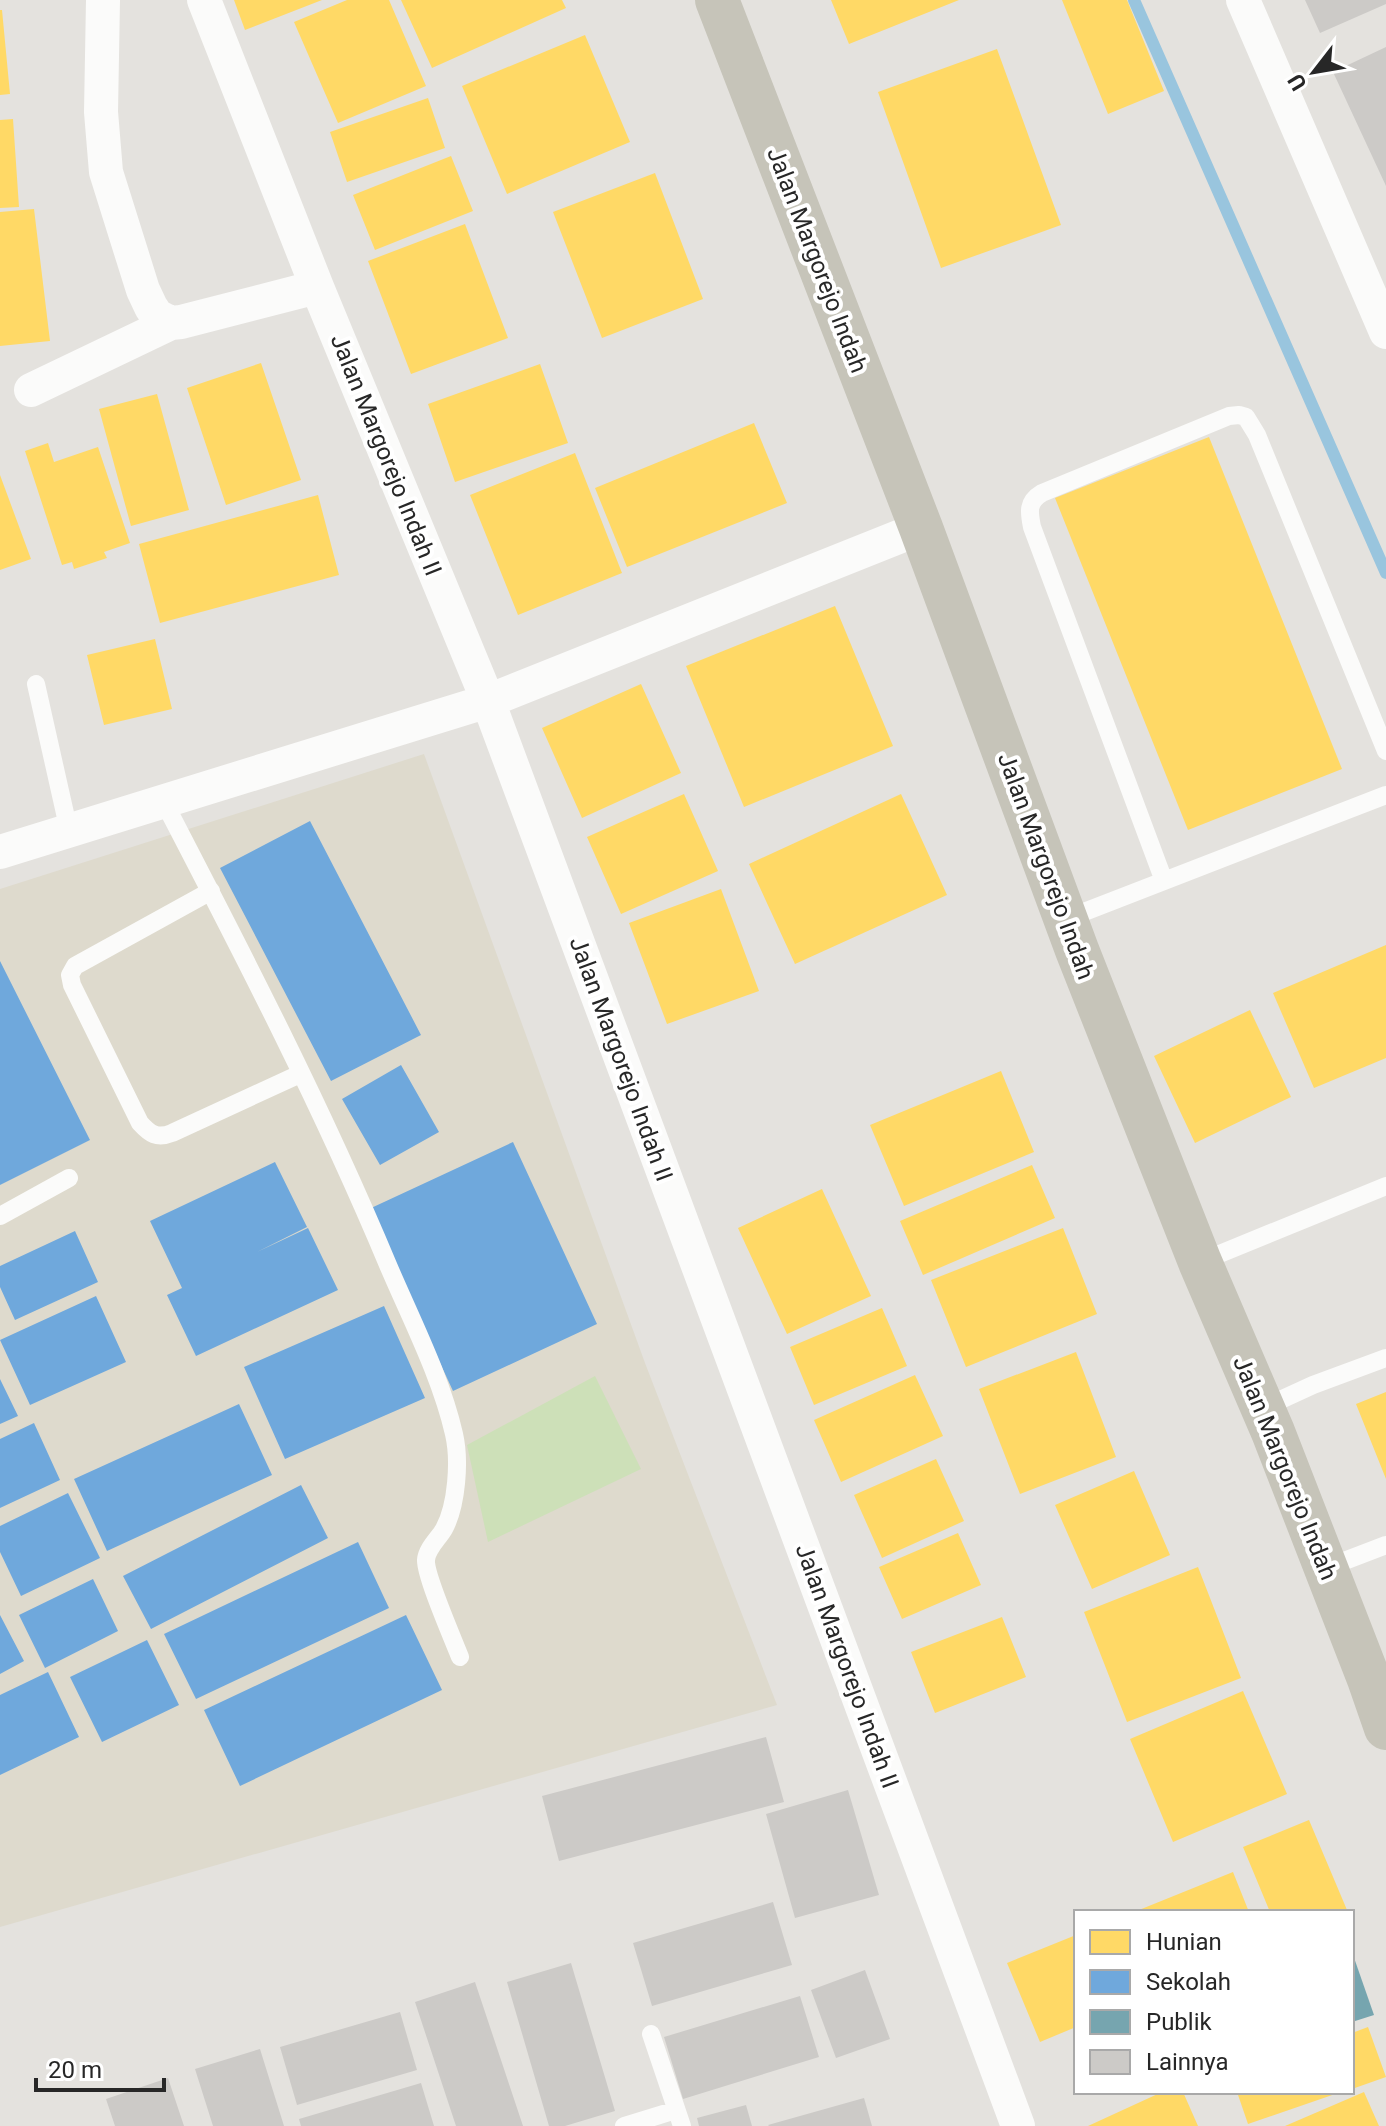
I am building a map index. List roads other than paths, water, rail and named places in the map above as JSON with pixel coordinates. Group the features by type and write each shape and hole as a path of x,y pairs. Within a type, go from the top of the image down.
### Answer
{"main road":[{"name":"Jalan Margorejo Indah","path":"717,0 921,528 1066,919 1200,1262 1263,1408 1386,1728"}],"street":[{"path":"103,0 101,112 106,172 143,290 157,316 171,323"},
{"name":"Jalan Margorejo Indah II","path":"204,0 317,287 488,701 1018,2126"},
{"path":"1243,0 1386,332"},
{"path":"31,390 171,323 317,287"},
{"path":"0,852 488,701 921,528"}],"lane":[{"path":"1164,881 1032,527 1029,514 1033,498 1229,416 1246,417 1257,435 1386,751"},
{"path":"36,684 69,831"},
{"path":"1066,919 1386,795"},
{"path":"164,802 211,891 353,1182 443,1396 455,1437 456,1489 452,1512 426,1560 460,1657"},
{"path":"211,891 75,966 70,975 72,985 140,1123 158,1137 300,1074"},
{"path":"0,1216 69,1178"},
{"path":"1200,1262 1386,1186"},
{"path":"1263,1408 1313,1385 1386,1358"},
{"path":"1326,1568 1386,1545"},
{"path":"624,2126 679,2118 651,2034"}],"waterway":[{"path":"1134,0 1386,573"}]}
